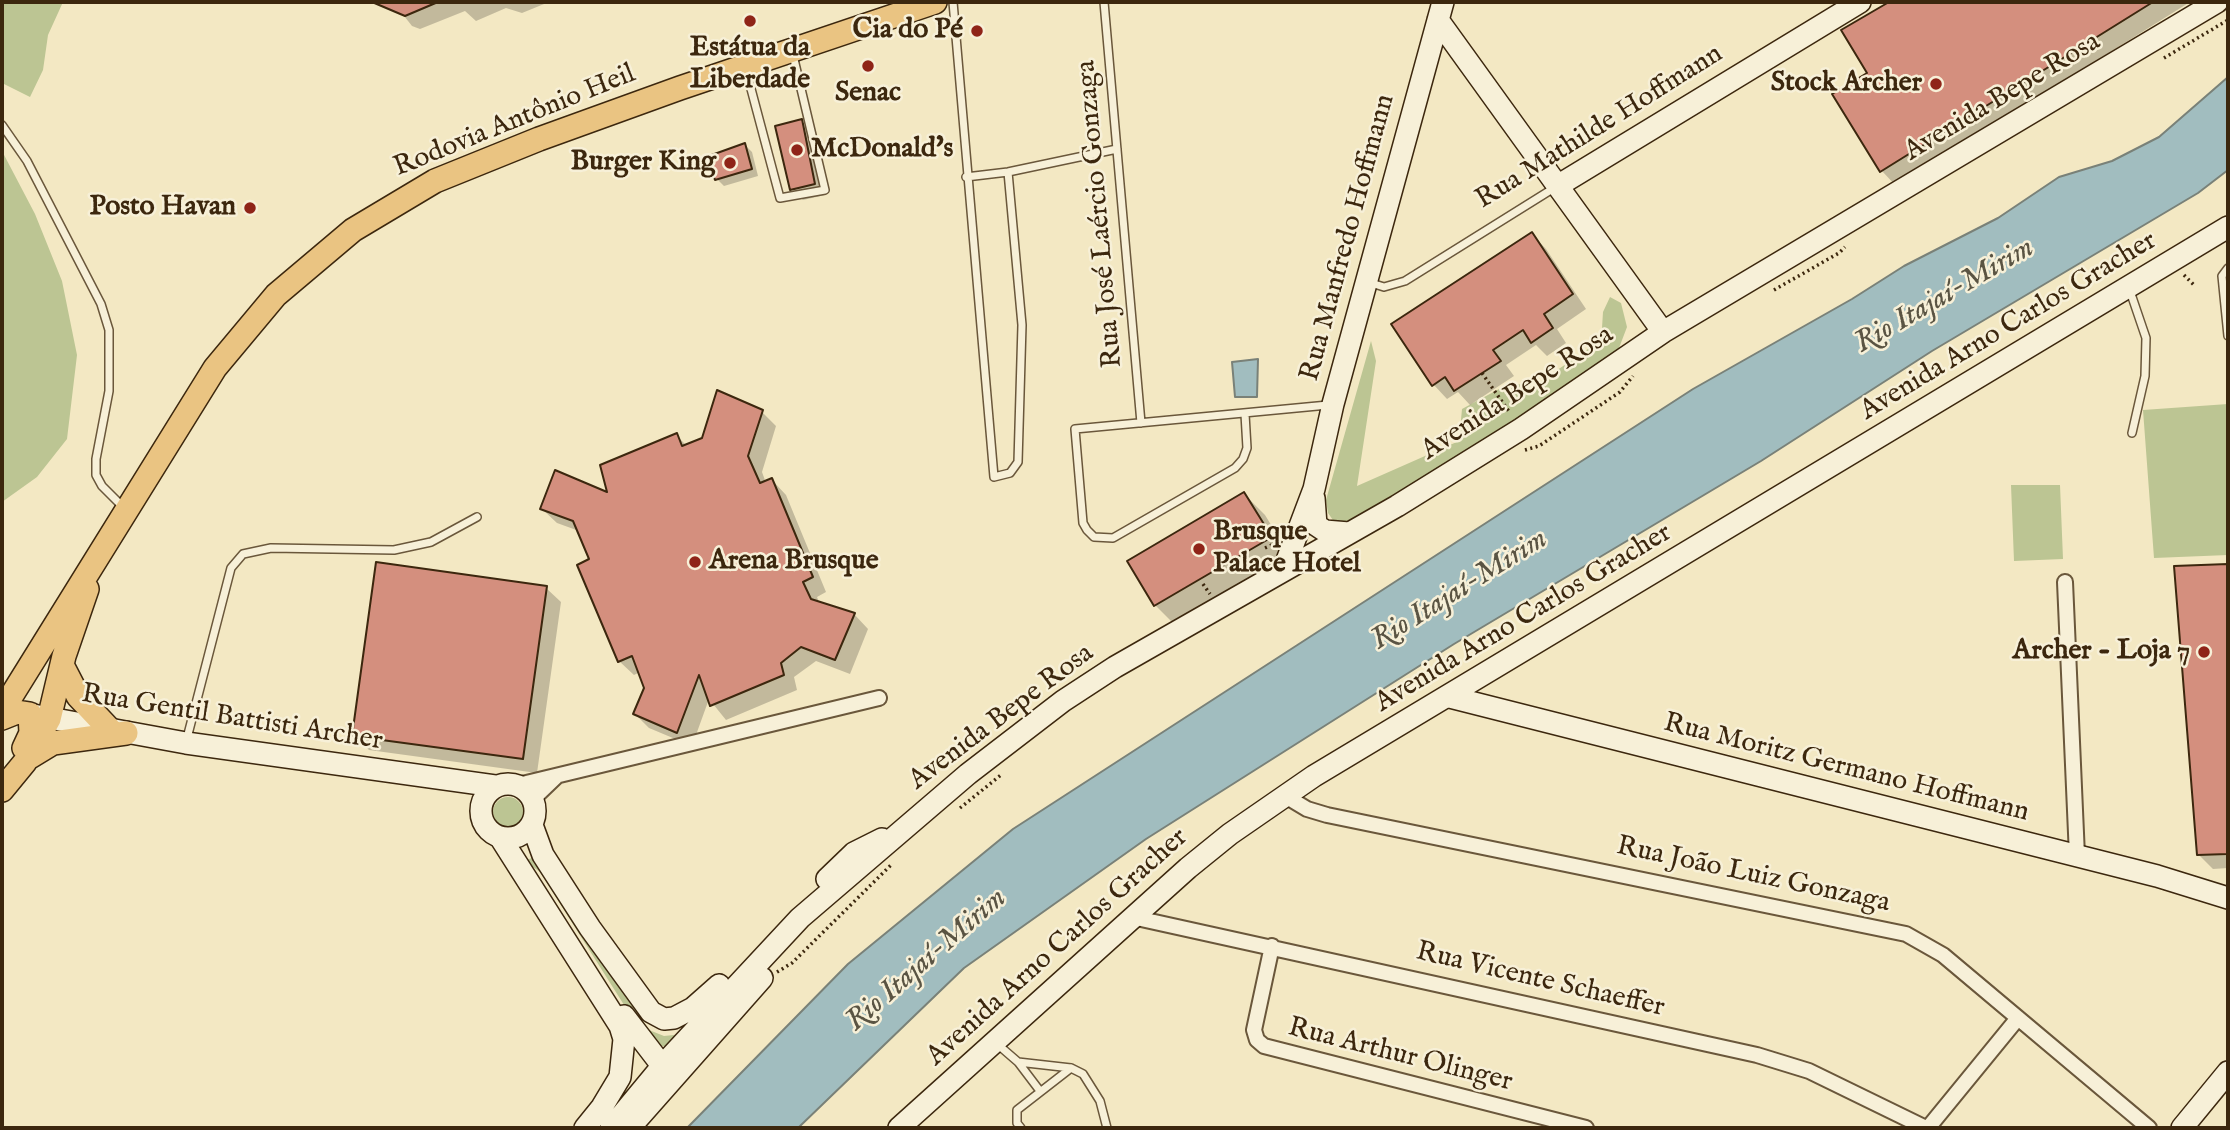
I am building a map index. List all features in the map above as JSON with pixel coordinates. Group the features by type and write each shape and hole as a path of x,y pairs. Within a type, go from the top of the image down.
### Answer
{"main road":[{"name":"Rodovia Antônio Heil","path":"2,711 208,378 241,333 276,295 353,230 435,181 539,139 935,2"},
{"name":"Rodovia Antônio Heil","path":"2,790 25,762 39,717 62,666 100,550"},
{"path":"62,666 78,696 119,732"},
{"path":"2,718 17,712 39,717 22,752 2,779"},
{"path":"25,762 53,743 119,732"}],"street":[{"name":"Rua Mathilde Hoffmann","path":"1559,185 1860,2"},
{"name":"Avenida Bepe Rosa","path":"611,1128 664,1064 800,918 977,766 1063,701 1521,429 1663,332 2217,2"},
{"path":"1440,11 1663,332"},
{"name":"Rua Manfredo Hoffmann","path":"1283,571 1314,489 1333,404 1440,11"},
{"name":"Avenida Arno Carlos Gracher","path":"899,1128 1132,918 1230,834 1314,776 2228,227"},
{"name":"Rua Manfredo Hoffmann","path":"1314,489 1316,525 1325,531 1349,533"},
{"path":"2065,582 2077,856"},
{"name":"Rua Moritz Germano Hoffmann","path":"1450,696 2077,856 2228,898"},
{"path":"585,1128 603,1107 620,1077 624,1039 620,1026 500,837 486,827 481,809 488,792 495,786 526,792 558,775 879,698"},
{"name":"Rua Gentil Battisti Archer","path":"39,717 186,743 495,786"},
{"path":"526,792 558,775"},
{"name":"Rua Gentil Battisti Archer","path":"427,777 458,791 481,809"},
{"path":"500,837 517,836 532,825 536,813 526,792"},
{"name":"Rua João Luiz Gonzaga","path":"1287,797 1327,815 1906,934 1943,956 2149,1128"},
{"path":"532,825 543,855 590,928 642,1003 664,1018 684,1014 705,998 854,853 906,827"},
{"name":"Avenida Bepe Rosa","path":"629,1128 869,860"},
{"path":"520,870 536,879 628,1022 650,1052 664,1064 678,1061 717,1018 729,1014"},
{"name":"Rua Vicente Schaeffer","path":"1132,918 1272,946 1757,1055 1809,1071 1927,1128"},
{"name":"Rua Arthur Olinger","path":"1272,946 1254,1030 1264,1046 1587,1128"},
{"path":"1927,1128 2018,1018"},
{"path":"2182,1128 2228,1072"}],"lane":[{"path":"953,2 994,477 1010,473 1018,462 1022,326 1008,172"},
{"name":"Rua José Laércio Gonzaga","path":"1104,2 1141,423"},
{"path":"745,66 780,198 825,190 792,50"},
{"path":"2,125 27,161 101,304 109,330 111,359 96,475 102,486 125,509"},
{"path":"966,177 1008,172 1117,149"},
{"name":"Rua Mathilde Hoffmann","path":"1367,281 1384,287 1405,281 1559,185"},
{"path":"2228,268 2222,276 2228,336"},
{"path":"2129,287 2146,338 2145,376 2132,432"},
{"path":"1245,414 1247,448 1243,459 1234,468 1114,538 1094,537 1083,523 1075,429 1333,404"},
{"path":"186,743 231,568 243,554 271,548 394,550 431,542 477,517"},
{"path":"995,1042 1018,1062 1040,1091"},
{"path":"1018,1062 1071,1068 1083,1074 1100,1101 1107,1128"},
{"path":"1021,1128 1017,1123 1017,1110 1071,1068"}],"path":[{"path":"2156,62 2228,20"},
{"path":"1767,294 1839,253 1847,244"},
{"path":"1482,373 1511,415"},
{"path":"1517,453 1539,446 1620,393 1635,374"},
{"path":"950,816 1011,766"},
{"path":"773,975 792,963 887,872 893,862"}],"green space":[{"path":"2,2 63,2 48,35 43,70 30,97 2,83"},
{"path":"2,151 35,214 62,281 77,355 67,439 37,477 2,502"},
{"path":"1610,297 1621,303 1627,327 1619,348 1606,360 1487,441 1357,519 1335,523 1328,513 1326,500 1371,341 1376,361 1357,486 1459,441 1462,409 1512,382 1531,388 1607,336 1602,328 1603,312"},
{"path":"2228,404 2228,555 2154,558 2143,410"},
{"path":"2011,485 2060,485 2063,559 2014,561"},
{"path":"508,797 514,798 522,806 522,818 514,826 508,827 502,826 494,818 493,812 494,806 502,798"},
{"path":"536,856 649,1030 664,1036 683,1034 673,1046 657,1046 643,1035 540,872 525,861"}],"water":[{"name":"Rio Itajaí-Mirim","path":"2228,77 2228,170 2198,193 1932,351 1761,461 1454,644 1146,839 964,968 798,1128 687,1128 848,964 1013,829 1693,389 1852,299 1904,266 1998,218 2059,177 2112,161 2159,137"},
{"path":"1258,359 1257,397 1235,397 1232,362"}],"building":[{"path":"372,2 438,2 405,16"},
{"name":"Stock Archer","path":"1889,2 2153,2 1880,172 1832,94 1867,73 1841,30"},
{"name":"McDonald's","path":"802,119 815,184 790,190 775,126"},
{"name":"Burger King","path":"745,143 752,169 715,180 706,157"},
{"path":"1532,232 1573,294 1544,314 1553,328 1531,343 1523,330 1493,350 1501,361 1454,391 1445,377 1432,386 1391,324"},
{"name":"Arena Brusque","path":"717,390 763,410 748,456 760,483 772,478 813,577 803,582 811,599 855,613 835,660 801,647 781,663 784,675 710,706 699,675 677,733 633,714 644,688 632,656 618,662 577,565 589,559 573,521 540,509 555,470 607,492 600,465 677,433 682,446 702,438"},
{"name":"Brusque Palace Hotel","path":"1244,492 1272,537 1154,606 1127,561"},
{"path":"376,562 547,586 523,759 352,736"},
{"name":"Archer - Loja 7","path":"2228,564 2228,854 2197,855 2174,566"}],"place":[{"name":"Estátua da Liberdade","path":"750,21"},
{"name":"Cia do Pé","path":"977,31"},
{"name":"Senac","path":"868,66"},
{"name":"Stock Archer","path":"1936,84"},
{"name":"McDonald's","path":"797,150"},
{"name":"Burger King","path":"730,163"},
{"name":"Posto Havan","path":"250,208"},
{"name":"Brusque Palace Hotel","path":"1199,549"},
{"name":"Arena Brusque","path":"695,562"},
{"name":"Archer - Loja 7","path":"2204,652"}]}
